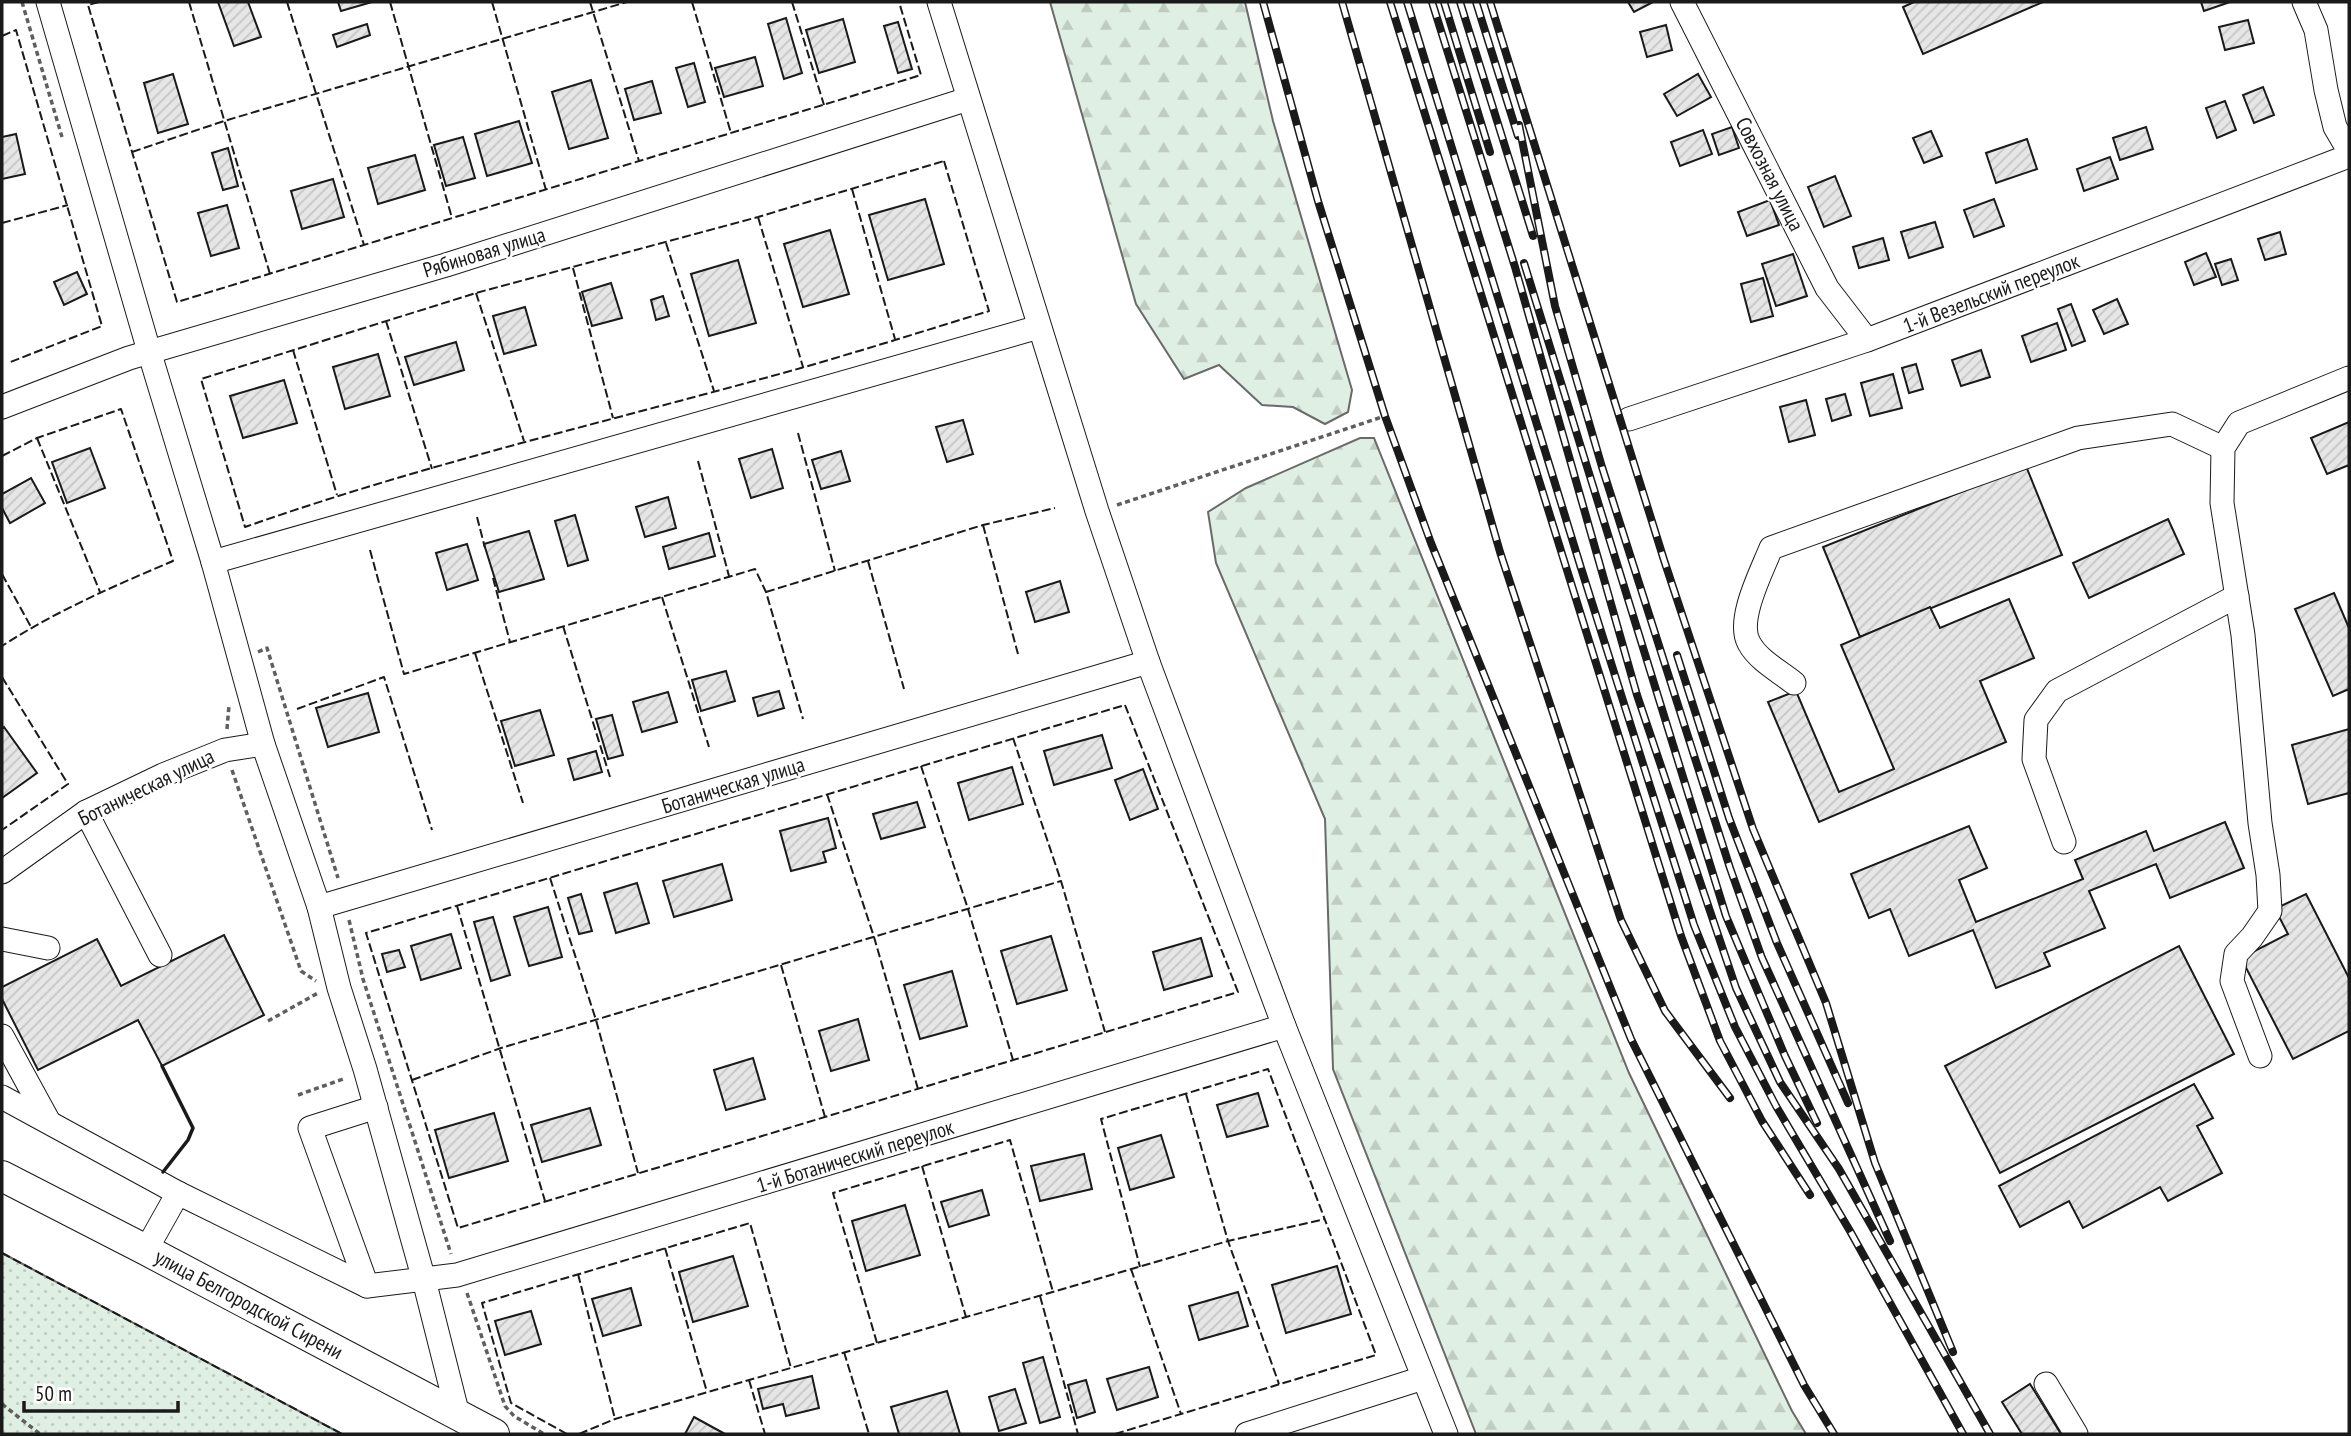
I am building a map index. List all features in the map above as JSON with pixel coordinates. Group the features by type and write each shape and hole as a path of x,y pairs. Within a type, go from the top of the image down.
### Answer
{"main road":[{"name":"улица Белгородской Сирени","path":"2,1176 494,1434"}],"street":[{"path":"48,2 213,562 263,744 318,907 424,1280 458,1415"},
{"path":"939,2 1097,511 1148,662 1284,1026 1446,1434"},
{"name":"Совхозная улица","path":"1682,2 1827,288 1867,340"},
{"path":"2304,2 2316,30 2335,127 2349,154"},
{"name":"Рябиновая улица","path":"2,407 149,351 446,265 968,99"},
{"name":"1-й Везельский переулок","path":"1629,419 1867,340 2349,154"},
{"path":"213,562 1039,327"},
{"path":"2260,1056 2232,981 2236,954 2270,911 2269,875 2260,823 2243,635 2222,503 2223,448 2238,424 2349,378"},
{"path":"1794,683 1760,657 1747,641 1746,610 1771,548 2078,438 2172,424 2223,448"},
{"path":"2064,842 2034,759 2036,720 2057,691 2237,596"},
{"name":"Ботаническая улица","path":"318,907 1148,662"},
{"name":"Ботаническая улица","path":"2,872 86,813 163,775 225,750 263,744"},
{"path":"86,813 160,955"},
{"path":"2,939 48,947"},
{"name":"1-й Ботанический переулок","path":"367,1286 457,1275 1284,1026"},
{"path":"2,1036 49,1122"},
{"path":"2,1097 178,1193 367,1286"},
{"path":"367,1286 310,1128 376,1107"},
{"path":"146,1250 178,1193"},
{"path":"1247,1434 1423,1378"},
{"path":"2046,1384 2076,1434"}],"path":[{"path":"1097,511 1385,416"},
{"path":"267,648 344,900 363,979 457,1275 469,1297 506,1406 514,1416 544,1434"},
{"path":"225,750 301,971 318,983"},
{"path":"268,1021 327,989"},
{"path":"298,1095 365,1069"},
{"path":"2,1405 40,1434"}],"green space":[{"path":"1050,2 1245,2 1273,121 1352,390 1348,412 1325,424 1293,407 1262,405 1219,365 1184,379 1136,304"},
{"path":"1360,438 1374,438 1629,1073 1792,1411 1806,1434 1476,1434 1333,1069 1325,819 1216,563 1208,512 1246,488"},
{"path":"2,1253 342,1434 2,1434"}],"building":[{"path":"218,2 248,2 261,37 234,46"},
{"path":"338,2 372,2 341,11"},
{"path":"1628,2 1653,2 1634,12"},
{"path":"1914,2 2043,2 1923,54 1903,7"},
{"path":"2201,2 2230,2 2204,11"},
{"path":"786,18 802,73 784,79 768,24"},
{"path":"843,19 855,62 819,73 806,30"},
{"path":"2248,20 2254,43 2225,50 2219,27"},
{"path":"898,22 912,69 898,73 884,26"},
{"path":"367,24 370,35 337,47 333,35"},
{"path":"1666,25 1672,50 1647,57 1640,32"},
{"path":"755,57 763,86 724,97 715,68"},
{"path":"694,63 705,102 688,107 676,68"},
{"path":"173,74 188,124 158,133 144,83"},
{"path":"1698,74 1711,97 1677,116 1664,94"},
{"path":"591,80 608,138 569,149 552,92"},
{"path":"652,81 661,113 634,120 625,89"},
{"path":"2263,87 2274,115 2254,123 2243,95"},
{"path":"2225,101 2236,130 2217,138 2206,108"},
{"path":"519,121 532,163 487,176 475,134"},
{"path":"1732,127 1739,148 1719,155 1712,134"},
{"path":"2146,127 2153,149 2120,160 2113,138"},
{"path":"1703,130 1712,154 1680,166 1671,142"},
{"path":"1931,131 1942,156 1924,163 1913,138"},
{"path":"16,134 25,174 2,179 2,137"},
{"path":"463,137 475,178 446,186 434,145"},
{"path":"2027,139 2037,169 1996,183 1986,153"},
{"path":"228,148 238,186 223,190 212,153"},
{"path":"415,155 425,190 378,204 368,168"},
{"path":"2110,157 2118,179 2084,191 2077,169"},
{"path":"1835,176 1851,216 1824,227 1808,187"},
{"path":"333,179 344,217 302,229 291,191"},
{"path":"925,199 944,264 888,280 869,215"},
{"path":"1994,199 2004,226 1974,237 1964,210"},
{"path":"1770,200 1779,225 1747,236 1738,212"},
{"path":"227,205 239,248 211,256 198,213"},
{"path":"1935,222 1943,247 1909,258 1901,232"},
{"path":"830,230 849,294 803,307 784,244"},
{"path":"2280,232 2286,254 2265,260 2258,239"},
{"path":"1883,238 1889,260 1859,268 1853,247"},
{"path":"2206,253 2216,277 2194,285 2185,262"},
{"path":"1793,254 1807,296 1776,306 1762,264"},
{"path":"2231,259 2238,280 2222,285 2215,264"},
{"path":"738,260 756,323 709,336 691,274"},
{"path":"77,272 87,294 64,305 54,282"},
{"path":"1763,278 1773,316 1751,322 1741,284"},
{"path":"611,283 622,318 592,326 582,292"},
{"path":"663,296 669,316 656,320 651,300"},
{"path":"2117,299 2128,324 2104,334 2093,310"},
{"path":"2071,304 2085,341 2072,346 2058,309"},
{"path":"525,307 536,345 504,354 493,316"},
{"path":"2057,323 2066,350 2031,362 2022,336"},
{"path":"456,342 464,370 414,385 405,357"},
{"path":"1981,350 1990,377 1961,386 1952,360"},
{"path":"378,354 390,396 345,409 333,367"},
{"path":"1916,364 1923,389 1909,393 1902,368"},
{"path":"1893,374 1902,408 1870,416 1861,383"},
{"path":"284,380 297,423 243,438 230,396"},
{"path":"1845,394 1851,415 1832,421 1826,399"},
{"path":"1806,400 1815,435 1789,442 1780,407"},
{"path":"963,420 973,454 947,462 936,427"},
{"path":"2349,422 2349,465 2327,474 2311,438"},
{"path":"90,448 105,488 67,503 52,462"},
{"path":"772,449 783,488 751,498 739,459"},
{"path":"841,451 850,481 821,489 812,460"},
{"path":"2026,466 2062,555 1860,637 1823,547"},
{"path":"31,478 45,503 10,523 2,508 2,494"},
{"path":"668,497 676,528 645,537 636,507"},
{"path":"575,515 588,560 568,566 555,521"},
{"path":"2168,519 2184,554 2089,598 2073,563"},
{"path":"529,531 544,579 499,592 484,544"},
{"path":"709,533 715,556 669,569 663,547"},
{"path":"467,544 478,580 447,590 436,553"},
{"path":"1060,581 1069,612 1035,622 1026,592"},
{"path":"2334,593 2349,628 2349,689 2333,696 2295,609"},
{"path":"2009,599 2034,658 1980,681 2006,742 1819,822 1768,702 1796,691 1839,792 1894,769 1841,645 1930,607 1940,628"},
{"path":"726,671 735,701 701,711 692,680"},
{"path":"779,691 784,708 758,716 753,698"},
{"path":"668,692 677,722 642,732 633,702"},
{"path":"368,693 379,732 328,747 316,708"},
{"path":"540,710 554,755 515,766 501,721"},
{"path":"612,715 623,755 608,759 596,719"},
{"path":"4,727 37,773 2,798 2,729"},
{"path":"2349,729 2349,793 2308,804 2292,745"},
{"path":"1102,735 1112,768 1054,785 1044,751"},
{"path":"596,751 602,772 574,780 568,759"},
{"path":"1012,767 1023,804 969,820 958,783"},
{"path":"1143,769 1158,809 1130,820 1115,780"},
{"path":"917,802 925,827 881,839 873,814"},
{"path":"828,818 836,848 823,852 826,862 791,871 780,831"},
{"path":"2225,822 2244,868 2170,898 2156,864 2089,891 2105,928 2044,953 2050,966 1996,988 1973,930 1909,956 1890,909 1869,918 1851,874 1969,826 1987,868 1959,880 1976,922 2083,879 2075,860 2146,831 2154,851"},
{"path":"722,864 732,900 674,917 663,881"},
{"path":"637,883 649,923 616,933 604,893"},
{"path":"581,894 592,931 579,934 568,898"},
{"path":"2306,894 2349,978 2349,1031 2293,1059 2241,958 2288,934 2275,909"},
{"path":"548,907 562,957 529,966 514,917"},
{"path":"493,917 510,975 491,981 474,922"},
{"path":"451,934 461,968 421,980 411,946"},
{"path":"224,935 264,1015 162,1066 138,1020 38,1070 2,999 2,987 97,939 121,986"},
{"path":"1051,936 1067,990 1017,1004 1001,951"},
{"path":"1201,938 1212,976 1164,990 1153,952"},
{"path":"2179,946 2234,1054 2000,1173 1945,1066"},
{"path":"399,950 405,967 387,972 382,954"},
{"path":"952,971 967,1026 920,1039 904,985"},
{"path":"858,1019 869,1060 831,1071 819,1031"},
{"path":"753,1058 765,1099 726,1110 714,1070"},
{"path":"2194,1084 2213,1118 2197,1126 2222,1173 2168,1201 2160,1187 2083,1228 2069,1201 2020,1227 1999,1186"},
{"path":"1258,1093 1268,1126 1227,1137 1217,1105"},
{"path":"590,1108 601,1145 542,1162 531,1125"},
{"path":"494,1113 508,1161 449,1178 435,1130"},
{"path":"1161,1135 1174,1177 1130,1190 1118,1148"},
{"path":"1084,1154 1092,1189 1040,1201 1031,1166"},
{"path":"982,1190 989,1215 949,1227 941,1202"},
{"path":"905,1205 920,1255 866,1271 852,1221"},
{"path":"733,1256 748,1306 693,1322 679,1272"},
{"path":"1337,1266 1351,1314 1286,1333 1272,1285"},
{"path":"631,1288 641,1325 603,1336 592,1299"},
{"path":"1238,1292 1248,1326 1199,1340 1189,1306"},
{"path":"531,1311 541,1344 505,1355 495,1321"},
{"path":"1043,1357 1060,1417 1040,1423 1023,1363"},
{"path":"1149,1367 1158,1397 1117,1410 1107,1379"},
{"path":"812,1376 819,1408 786,1416 783,1404 763,1409 758,1389"},
{"path":"1086,1380 1095,1412 1077,1418 1068,1385"},
{"path":"2030,1384 2061,1434 2022,1434 2002,1402"},
{"path":"1015,1389 1026,1423 999,1431 989,1397"},
{"path":"947,1391 960,1434 899,1434 891,1407"},
{"path":"694,1417 725,1434 685,1434"}],"railway":[{"path":"1263,2 1318,201 1385,416 1431,543 1631,1039 1804,1385 1834,1434"},
{"path":"1342,2 1500,552 1621,920 1665,1011 1730,1098"},
{"path":"1390,2 1681,936 1720,1041 1762,1121 1810,1195"},
{"path":"1407,2 1694,925 1735,1027 1776,1106 1850,1231 1963,1434"},
{"path":"1432,2 1515,267 1637,695 1736,988 1780,1082 1839,1169 1990,1434"},
{"path":"1444,2 1490,152"},
{"path":"1460,2 1533,236"},
{"path":"1476,2 1518,136"},
{"path":"1490,2 1664,560 1753,829 1826,1003 1875,1163 1953,1352"},
{"path":"1519,125 1555,306 1602,467 1730,868 1762,958 1890,1241"},
{"path":"1524,263 1726,916 1785,1056 1817,1123"},
{"path":"1677,655 1729,818 1777,943 1848,1103"}],"fence":[{"path":"99,2 88,5 177,302 921,75 899,2"},
{"path":"189,2 270,274"},
{"path":"287,2 364,245"},
{"path":"390,2 452,218"},
{"path":"492,2 546,190"},
{"path":"590,2 639,161"},
{"path":"132,152 224,121 627,2"},
{"path":"692,2 731,133"},
{"path":"792,2 824,105"},
{"path":"2,36 16,30 102,326 8,363"},
{"path":"944,161 989,311 801,368 382,482 245,527 201,379 476,293 758,217 944,161"},
{"path":"852,189 895,339"},
{"path":"2,223 68,205"},
{"path":"758,217 803,367"},
{"path":"666,243 714,391"},
{"path":"573,268 613,418"},
{"path":"476,293 524,441"},
{"path":"386,321 432,469"},
{"path":"293,350 337,495"},
{"path":"2,456 37,438 121,409 173,561 64,610 2,646"},
{"path":"798,433 835,571"},
{"path":"37,438 100,592"},
{"path":"698,461 729,576"},
{"path":"766,592 983,525 1055,508"},
{"path":"477,517 485,548"},
{"path":"983,525 1018,654"},
{"path":"370,550 404,674 755,569 766,592 803,719"},
{"path":"868,561 904,689"},
{"path":"2,574 31,627"},
{"path":"493,578 510,642"},
{"path":"662,597 709,747"},
{"path":"563,626 610,777"},
{"path":"475,653 523,803"},
{"path":"2,677 68,784 2,830"},
{"path":"297,709 384,677 432,830"},
{"path":"1125,705 1238,992 458,1228 366,933 1125,705"},
{"path":"1013,738 1061,881 1105,1032"},
{"path":"921,766 968,909 1013,1060"},
{"path":"827,794 874,937 918,1089"},
{"path":"550,878 596,1020 638,1173"},
{"path":"412,1080 501,1048 1061,881"},
{"path":"457,906 545,1201"},
{"path":"781,965 825,1117"},
{"path":"1115,1434 1376,1355 1268,1069 1101,1119 1140,1267"},
{"path":"1186,1094 1228,1241 1279,1384"},
{"path":"877,1343 833,1193 1010,1140 1053,1292"},
{"path":"922,1166 966,1317"},
{"path":"579,1434 615,1419 1228,1241 1325,1219"},
{"path":"567,1434 511,1403 482,1303 750,1223 791,1368"},
{"path":"665,1248 707,1392"},
{"path":"2,1253 342,1434"},
{"path":"1131,1269 1181,1414"},
{"path":"578,1274 615,1419"},
{"path":"1040,1296 1078,1434"},
{"path":"844,1352 869,1434"},
{"path":"749,1380 765,1434"},
{"path":"1405,1434 1410,1434"}],"wall":[{"path":"162,1066 193,1128 188,1140 163,1172"}]}
